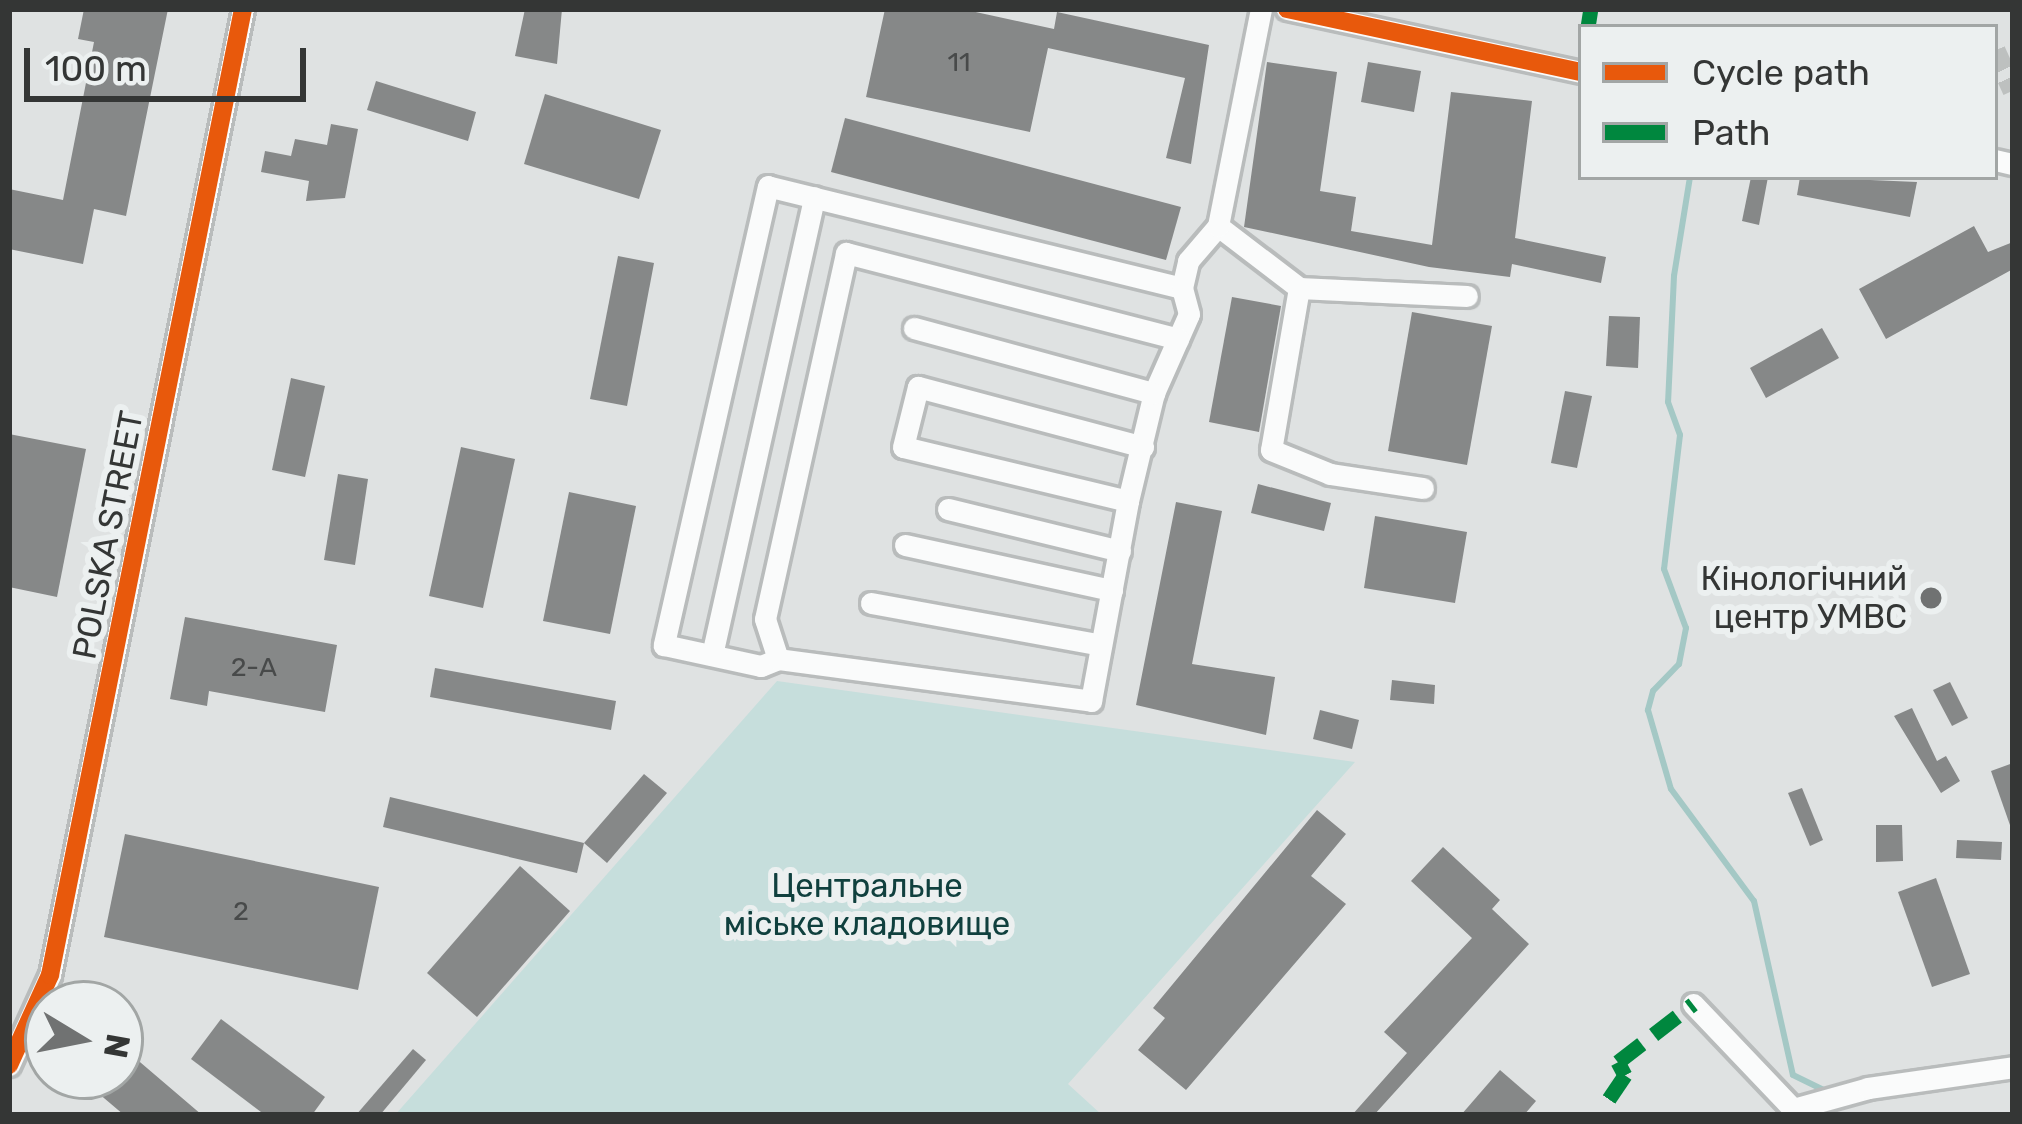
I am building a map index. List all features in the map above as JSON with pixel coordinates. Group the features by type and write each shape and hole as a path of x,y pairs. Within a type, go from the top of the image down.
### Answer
{"street":[{"name":"POLSKA STREET","path":"9,1065 50,975 243,9"},
{"path":"1182,288 768,186 664,645 761,666 778,659 1091,701 1128,501 1154,393 1189,314 1182,288 1188,261 1218,226 1261,9"},
{"path":"1287,9 1578,71"},
{"path":"712,655 814,197"},
{"path":"1218,226 1299,288 1467,296"},
{"path":"778,659 764,619 846,253 1178,339"},
{"path":"1299,288 1271,450 1330,474 1424,488"},
{"path":"914,328 1154,393"},
{"path":"1128,501 903,446 918,387 1143,447"},
{"path":"948,509 1120,551"},
{"path":"905,544 1112,590"},
{"path":"872,602 1101,645"},
{"path":"1694,1004 1793,1109 1868,1088 2013,1067"}],"green space":[{"name":"Центральне міське кладовище","path":"777,681 1355,762 1068,1084 1102,1115 395,1115"}],"building":[{"path":"84,9 168,9 126,216 94,209 83,264 9,249 9,189 63,200 94,42 78,39"},
{"path":"525,9 562,9 557,64 515,56"},
{"path":"885,9 962,9 1054,29 1057,12 1209,45 1191,164 1166,158 1185,78 1048,48 1030,132 866,97"},
{"path":"1267,62 1337,72 1320,191 1356,197 1351,231 1432,245 1451,92 1532,101 1515,238 1606,257 1601,283 1512,264 1510,277 1429,267 1244,227"},
{"path":"1368,62 1421,71 1414,112 1361,102"},
{"path":"376,81 476,112 468,141 367,110"},
{"path":"545,94 661,130 639,199 524,164"},
{"path":"845,118 1181,207 1166,260 831,172"},
{"path":"331,124 358,129 345,198 306,201 309,181 261,172 265,151 291,156 295,139 327,145"},
{"path":"1750,180 1767,180 1759,225 1742,221"},
{"path":"1800,180 1917,182 1910,217 1797,195"},
{"path":"1974,226 1988,252 2013,242 2013,269 1886,339 1859,289"},
{"path":"618,256 654,263 627,406 590,399"},
{"path":"1232,297 1281,306 1259,432 1209,422"},
{"path":"1412,312 1492,326 1467,465 1388,451"},
{"path":"1609,316 1640,317 1638,368 1606,366"},
{"path":"1822,328 1839,358 1766,398 1750,368"},
{"path":"291,378 325,386 305,477 272,470"},
{"path":"1565,391 1592,396 1577,468 1551,463"},
{"path":"9,434 86,449 57,597 9,587"},
{"path":"461,447 515,459 483,608 429,596"},
{"path":"338,474 368,479 355,565 324,560"},
{"path":"1258,484 1331,503 1324,531 1251,513"},
{"path":"569,492 636,506 610,634 543,621"},
{"path":"1176,502 1222,511 1192,664 1275,677 1266,735 1136,705"},
{"path":"1375,516 1467,532 1455,603 1364,588"},
{"path":"185,617 337,645 325,712 209,691 207,706 170,699"},
{"path":"435,668 616,701 611,730 430,697"},
{"path":"1392,680 1435,685 1434,704 1390,700"},
{"path":"1950,682 1968,718 1952,726 1933,690"},
{"path":"1912,708 1937,761 1946,756 1960,781 1941,793 1894,716"},
{"path":"1320,710 1359,720 1352,749 1313,739"},
{"path":"2013,763 2013,827 2011,828 1991,771"},
{"path":"644,774 667,793 607,863 584,843"},
{"path":"1802,788 1823,840 1810,846 1788,793"},
{"path":"390,797 584,843 577,873 383,827"},
{"path":"1317,810 1346,834 1311,876 1346,904 1186,1090 1138,1050 1165,1018 1153,1008"},
{"path":"1876,825 1902,825 1903,861 1876,862"},
{"path":"125,834 379,887 358,990 104,937"},
{"path":"1957,840 2002,842 2001,860 1956,858"},
{"path":"1443,847 1500,900 1492,909 1529,944 1374,1115 1352,1115 1407,1053 1384,1032 1472,938 1411,881"},
{"path":"520,866 570,911 477,1017 427,973"},
{"path":"1936,878 1970,974 1932,987 1898,892"},
{"path":"221,1019 325,1097 312,1115 265,1115 191,1059"},
{"path":"413,1049 426,1060 380,1115 356,1115"},
{"path":"144,1065 202,1115 124,1115 106,1100 144,1100"},
{"path":"1500,1070 1536,1101 1524,1115 1461,1115"}],"waterway":[{"path":"1690,180 1674,276 1668,402 1680,435 1664,569 1686,628 1679,664 1653,691 1648,710 1671,789 1754,901 1793,1075 1826,1091"}],"tunnel":[{"path":"1998,57 2013,90"}],"marked path":[{"path":"1588,24 1591,9"},
{"path":"1609,1099 1625,1075 1618,1062 1693,1004"}],"cycle path":[{"path":"9,1065 50,975 243,9"},
{"path":"1287,9 1578,71"}],"place":[{"name":"Кінологічний центр УМВС","path":"1931,598"}]}
